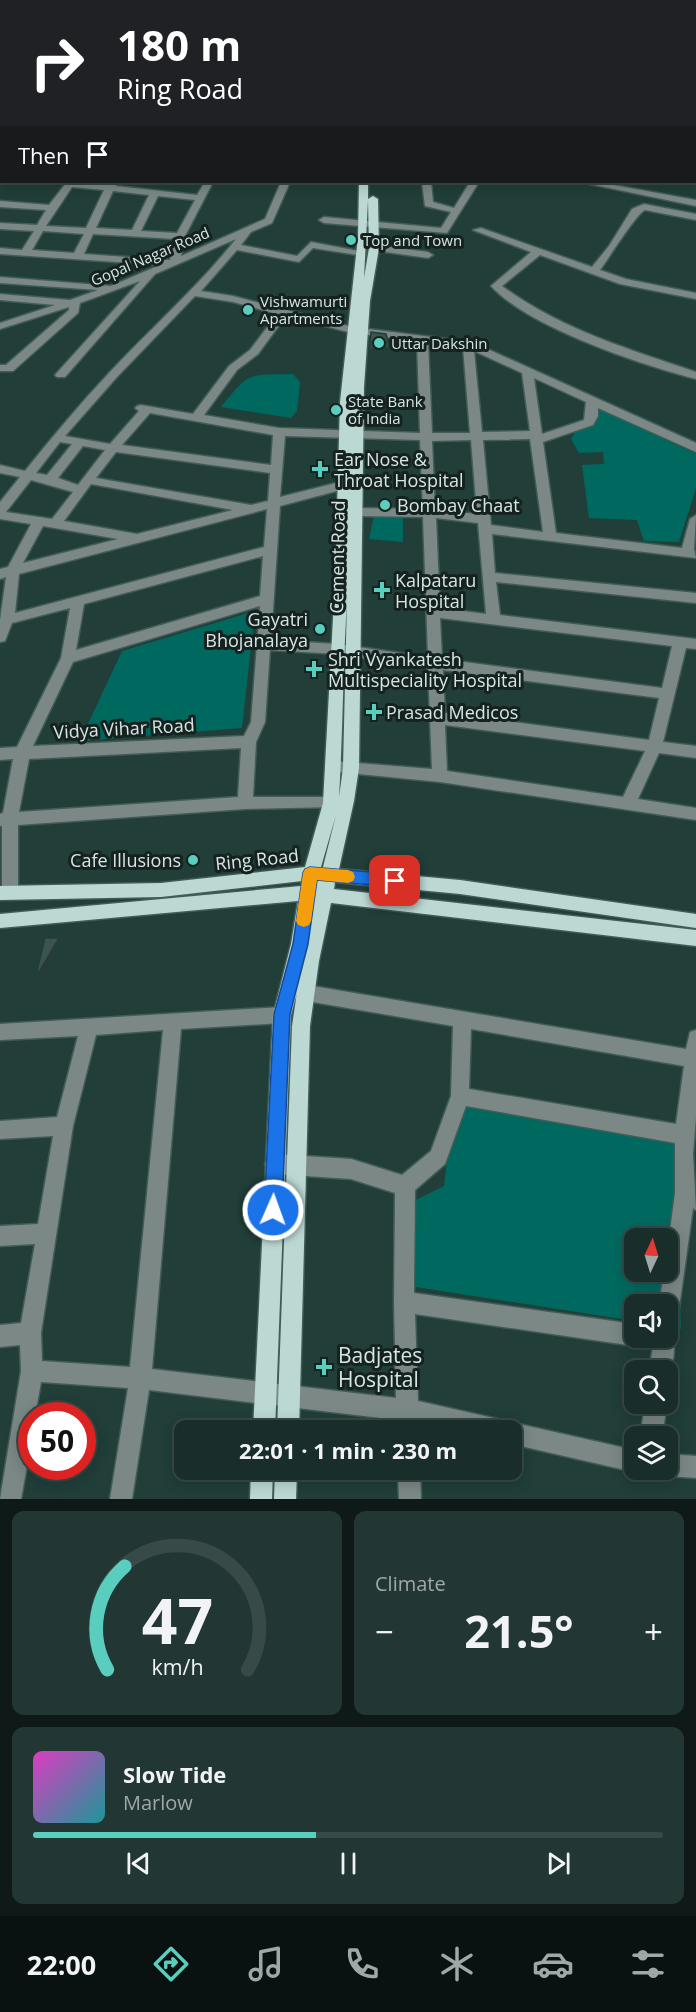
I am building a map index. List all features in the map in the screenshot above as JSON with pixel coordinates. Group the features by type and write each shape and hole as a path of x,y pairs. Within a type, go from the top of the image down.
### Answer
{"main road":[{"name":"Cement Road","path":"364,183 369,223"},
{"name":"Cement Road","path":"316,894 310,873 331,803 336,730 344,485 358,387 358,330 365,301 373,183"},
{"name":"Cement Road","path":"316,894 330,875 347,807 351,768 356,512 352,435"},
{"name":"Ring Road","path":"5,893 161,890 250,878 310,873 460,886 696,921"},
{"path":"288,1420 296,1166 297,991 316,894"},
{"path":"0,921 316,894 696,938"},
{"path":"264,1420 282,1014 297,991"},
{"path":"261,1499 262,1480"},
{"path":"285,1499 286,1480"}],"street":[{"path":"0,251 174,263 180,236 208,183"},
{"name":"Gopal Nagar Road","path":"0,326 112,289 268,221 286,183"},
{"path":"426,183 428,204 456,211"},
{"path":"324,220 444,231 473,183"},
{"path":"590,183 696,203"},
{"path":"621,183 696,196"},
{"path":"26,252 52,208 70,184 111,185 200,198"},
{"path":"78,256 111,185"},
{"path":"135,234 155,193"},
{"path":"0,204 52,208"},
{"path":"594,271 613,248 635,211 644,207 696,217"},
{"path":"0,226 180,236"},
{"path":"140,538 0,513 57,438 113,375 193,293 248,230"},
{"path":"478,230 624,282 696,296"},
{"path":"235,247 299,259 311,245 428,255"},
{"path":"539,251 496,286 534,314 567,331 696,376"},
{"path":"61,375 155,271"},
{"path":"0,280 112,289"},
{"path":"193,293 233,299 358,330 468,344 696,448"},
{"path":"0,297 75,303 74,311 9,369 0,368"},
{"path":"196,418 233,368 254,352 283,312"},
{"path":"422,337 440,776"},
{"path":"468,344 493,618"},
{"path":"527,371 550,537"},
{"path":"55,524 144,408 279,432 537,438 589,422 592,416 592,400"},
{"path":"245,803 249,742 258,722 279,432"},
{"path":"57,438 276,470"},
{"path":"50,480 79,443"},
{"path":"0,469 50,480 254,509"},
{"path":"7,572 344,485"},
{"path":"356,512 429,513 550,537 691,553 696,519"},
{"path":"0,637 7,620 7,572 39,521"},
{"path":"7,620 271,550"},
{"path":"489,577 696,598"},
{"path":"68,658 267,599"},
{"path":"5,893 5,820 22,753 68,658 78,601"},
{"path":"432,612 696,644"},
{"path":"628,803 655,746 680,642"},
{"path":"263,645 337,649 668,694"},
{"path":"437,718 696,752"},
{"name":"Vidya Vihar Road","path":"0,754 249,742"},
{"path":"333,767 440,776 696,814"},
{"path":"5,820 245,803 331,803"},
{"path":"297,991 695,1058"},
{"path":"0,1032 282,1014"},
{"path":"407,1420 404,1302 405,1186 438,1157 460,1096 462,1019"},
{"path":"121,1499 140,1378 173,1021"},
{"path":"10,1499 32,1371 30,1333 46,1233 64,1126 89,1026"},
{"path":"672,1294 691,1197 685,1135 696,1038"},
{"path":"460,1096 685,1135"},
{"path":"0,1130 64,1126"},
{"path":"275,1164 351,1169 405,1186"},
{"path":"0,1236 46,1233"},
{"path":"404,1302 624,1334"},
{"path":"0,1336 30,1333"},
{"path":"32,1371 140,1378 289,1396 402,1420"},
{"path":"522,1435 624,1459"},
{"path":"678,1466 696,1467"},
{"path":"409,1480 410,1499"}],"green space":[{"path":"293,374 300,382 297,411 291,418 221,407 244,381 251,377"},
{"path":"592,405 696,454 696,488 679,542 644,541 637,520 589,518 582,465 604,464 603,452 579,453 571,439"},
{"path":"374,516 403,517 403,542 369,539"},
{"path":"255,611 242,728 80,741 122,651"},
{"path":"451,1099 675,1131 678,1228 624,1228 624,1282 678,1282 678,1230 681,1329 678,1329 678,1294 624,1294 624,1319 416,1287 414,1201 444,1186 453,1107"}],"building":[{"path":"371,332 386,334 388,342 370,342"},
{"path":"45,938 59,938 39,972 37,971"}],"slow traffic":[{"path":"304,921 310,873 348,877"}],"place":[{"name":"Top and Town","path":"351,240"},
{"name":"Vishwamurti Apartments","path":"248,310"},
{"name":"Uttar Dakshin","path":"379,343"},
{"name":"State Bank of India","path":"336,410"},
{"name":"Ear Nose & Throat Hospital","path":"320,469"},
{"name":"Bombay Chaat","path":"385,505"},
{"name":"Kalpataru Hospital","path":"382,590"},
{"name":"Gayatri Bhojanalaya","path":"320,629"},
{"name":"Shri Vyankatesh Multispeciality Hospital","path":"314,669"},
{"name":"Prasad Medicos","path":"374,712"},
{"name":"Cafe Illusions","path":"193,860"},
{"name":"Badjates Hospital","path":"324,1367"}],"route":[{"path":"273,1210 282,1014 300,944 310,873 395,881"}]}
